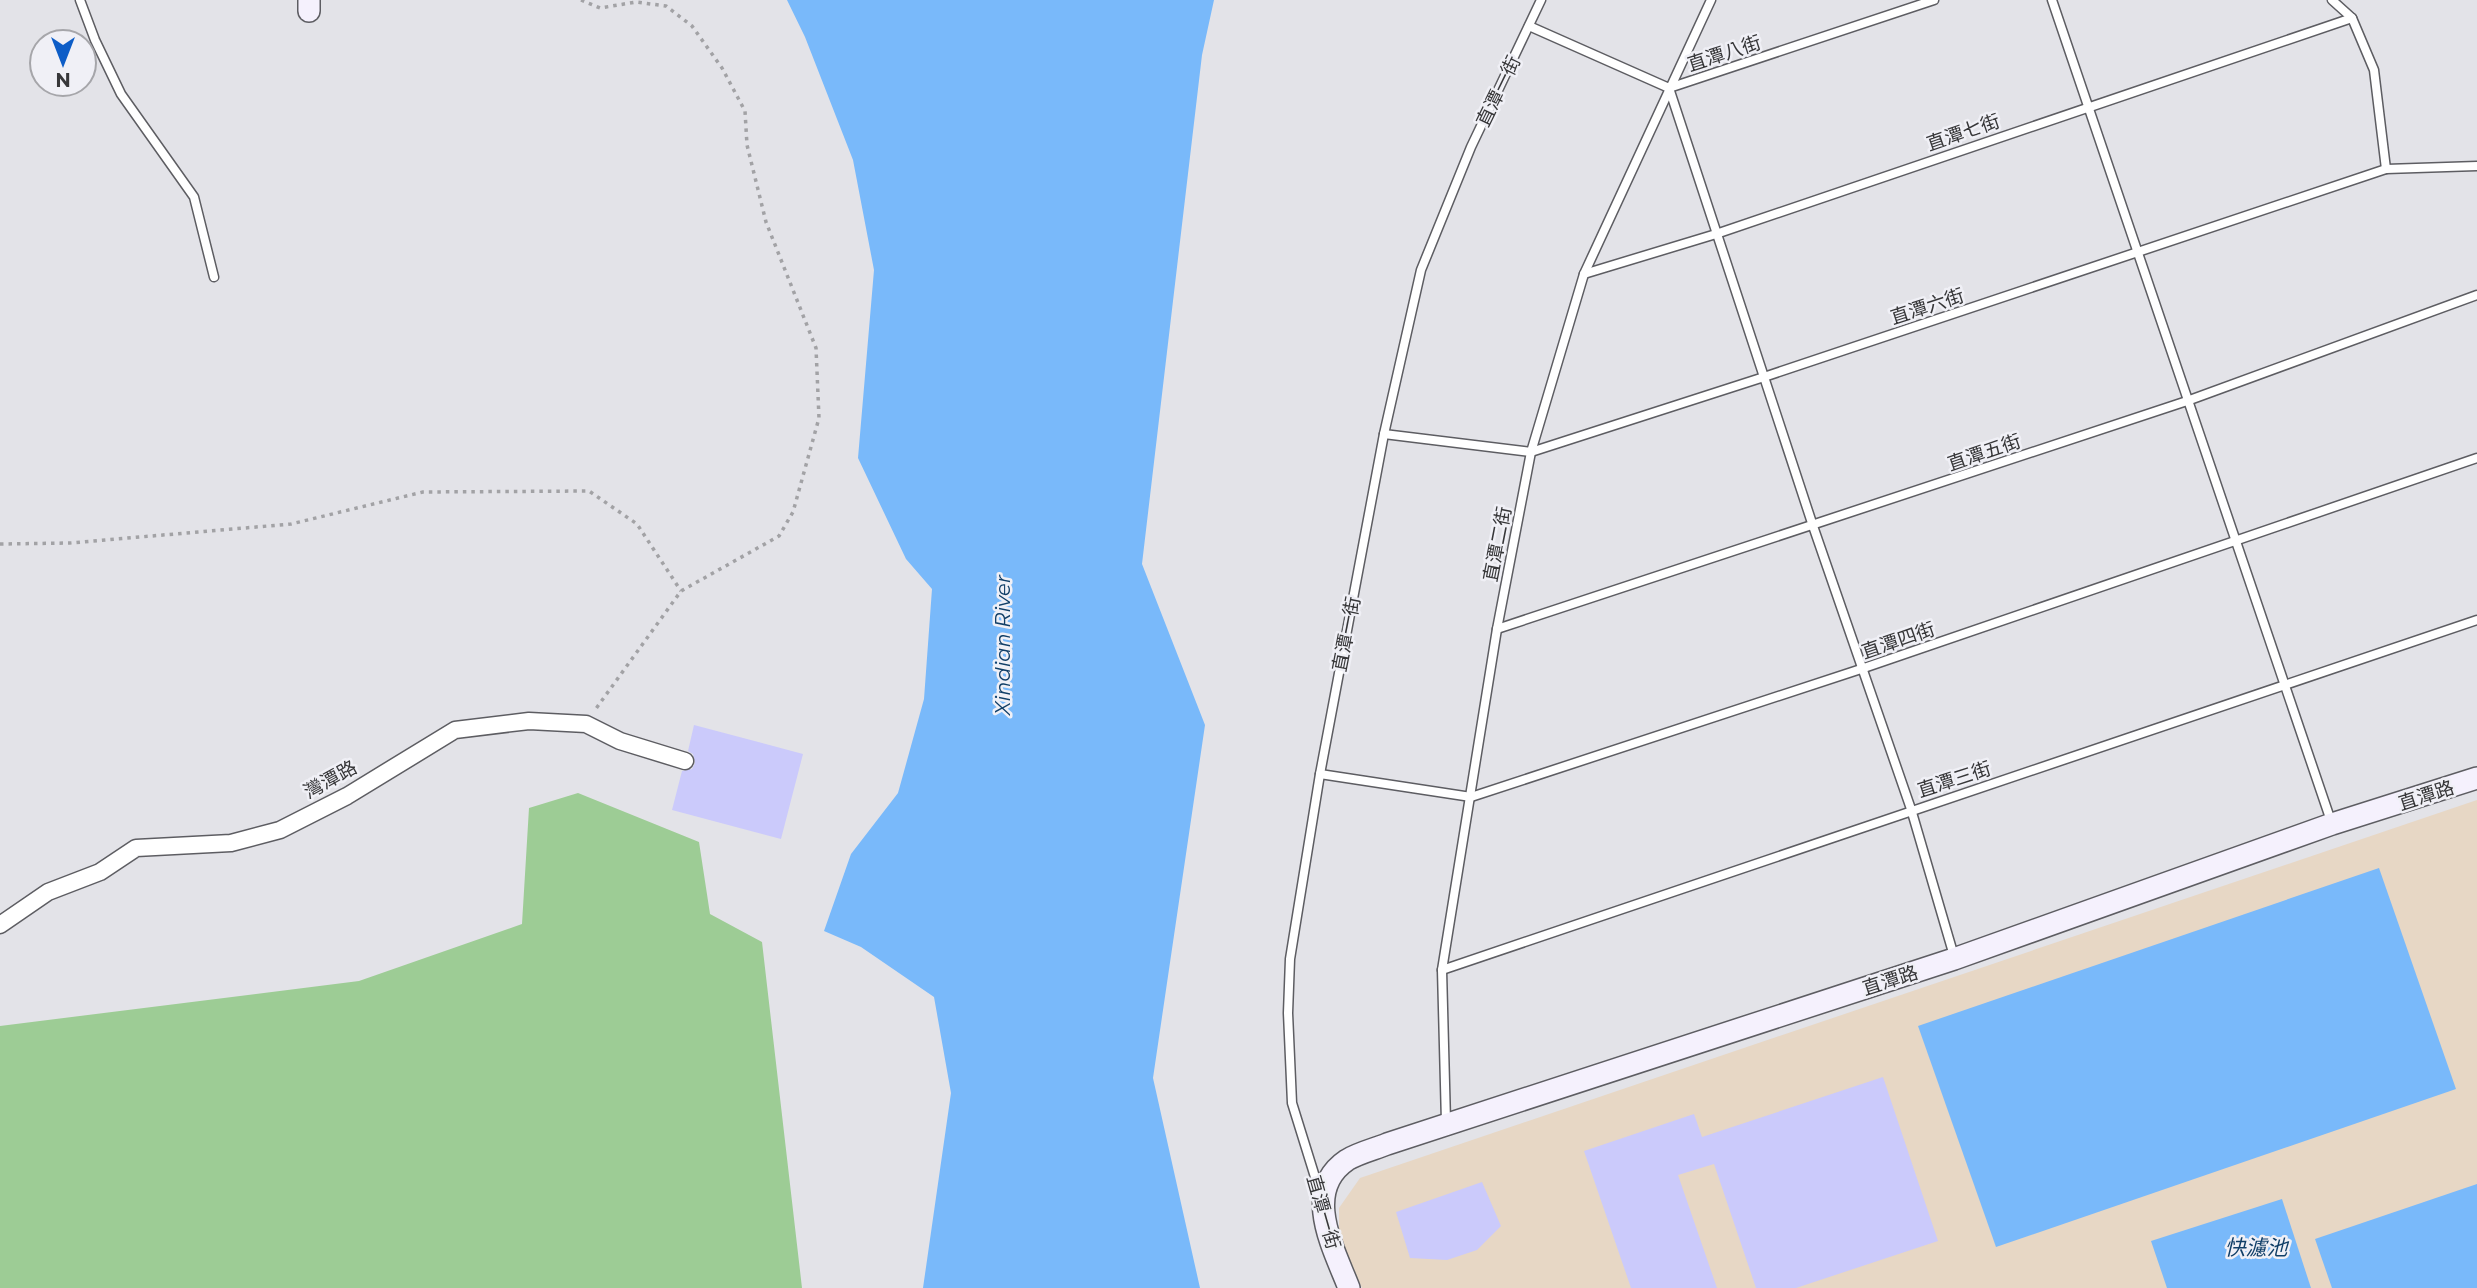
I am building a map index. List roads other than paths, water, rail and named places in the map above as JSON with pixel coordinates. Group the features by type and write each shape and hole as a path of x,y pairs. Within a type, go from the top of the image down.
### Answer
{"street":[{"name":"灣潭路","path":"0,925 48,892 100,872 136,848 231,843 280,830 347,796 455,730 529,721 586,724 620,741 685,761"},
{"name":"直潭路","path":"1322,1201 1330,1177 1347,1160 1446,1125 1954,959 2332,824 2477,778"},
{"name":"直潭一街","path":"1322,1201 1326,1226 1349,1288"}],"lane":[{"path":"80,0 95,40 121,94 194,197 214,277"},
{"name":"直潭一街","path":"1322,1201 1292,1103 1288,1013 1290,959 1320,774 1404,334 1421,270 1471,147 1541,0"},
{"name":"直潭二街","path":"1446,1125 1442,970 1497,629 1531,452 1584,274 1710,0"},
{"name":"直潭八街","path":"1530,26 1669,88 1934,0"},
{"path":"2052,0 2332,824"},
{"path":"2332,0 2352,18 2374,70 2386,169"},
{"name":"直潭七街","path":"1584,274 1716,234 2089,105 2352,18"},
{"path":"1669,88 1813,526 1911,809 1954,959"},
{"name":"直潭六街","path":"1384,434 1531,452 2386,169 2477,166"},
{"name":"直潭五街","path":"1497,629 2187,401 2477,295"},
{"name":"直潭四街","path":"1320,774 1471,797 1861,669 2477,458"},
{"name":"直潭三街","path":"1442,970 1911,809 2477,620"}],"water":[{"name":"Xindian River","path":"787,0 1214,0 1202,55 1142,564 1205,725 1153,1078 1200,1288 923,1288 951,1093 934,997 861,947 824,931 851,854 898,793 924,699 932,589 906,559 858,458 874,270 853,160 805,37"},
{"path":"2379,868 2456,1089 1996,1247 1918,1026"},
{"path":"2477,1184 2477,1288 2332,1288 2315,1239"},
{"name":"快濾池","path":"2282,1199 2311,1288 2167,1288 2151,1241"}]}
